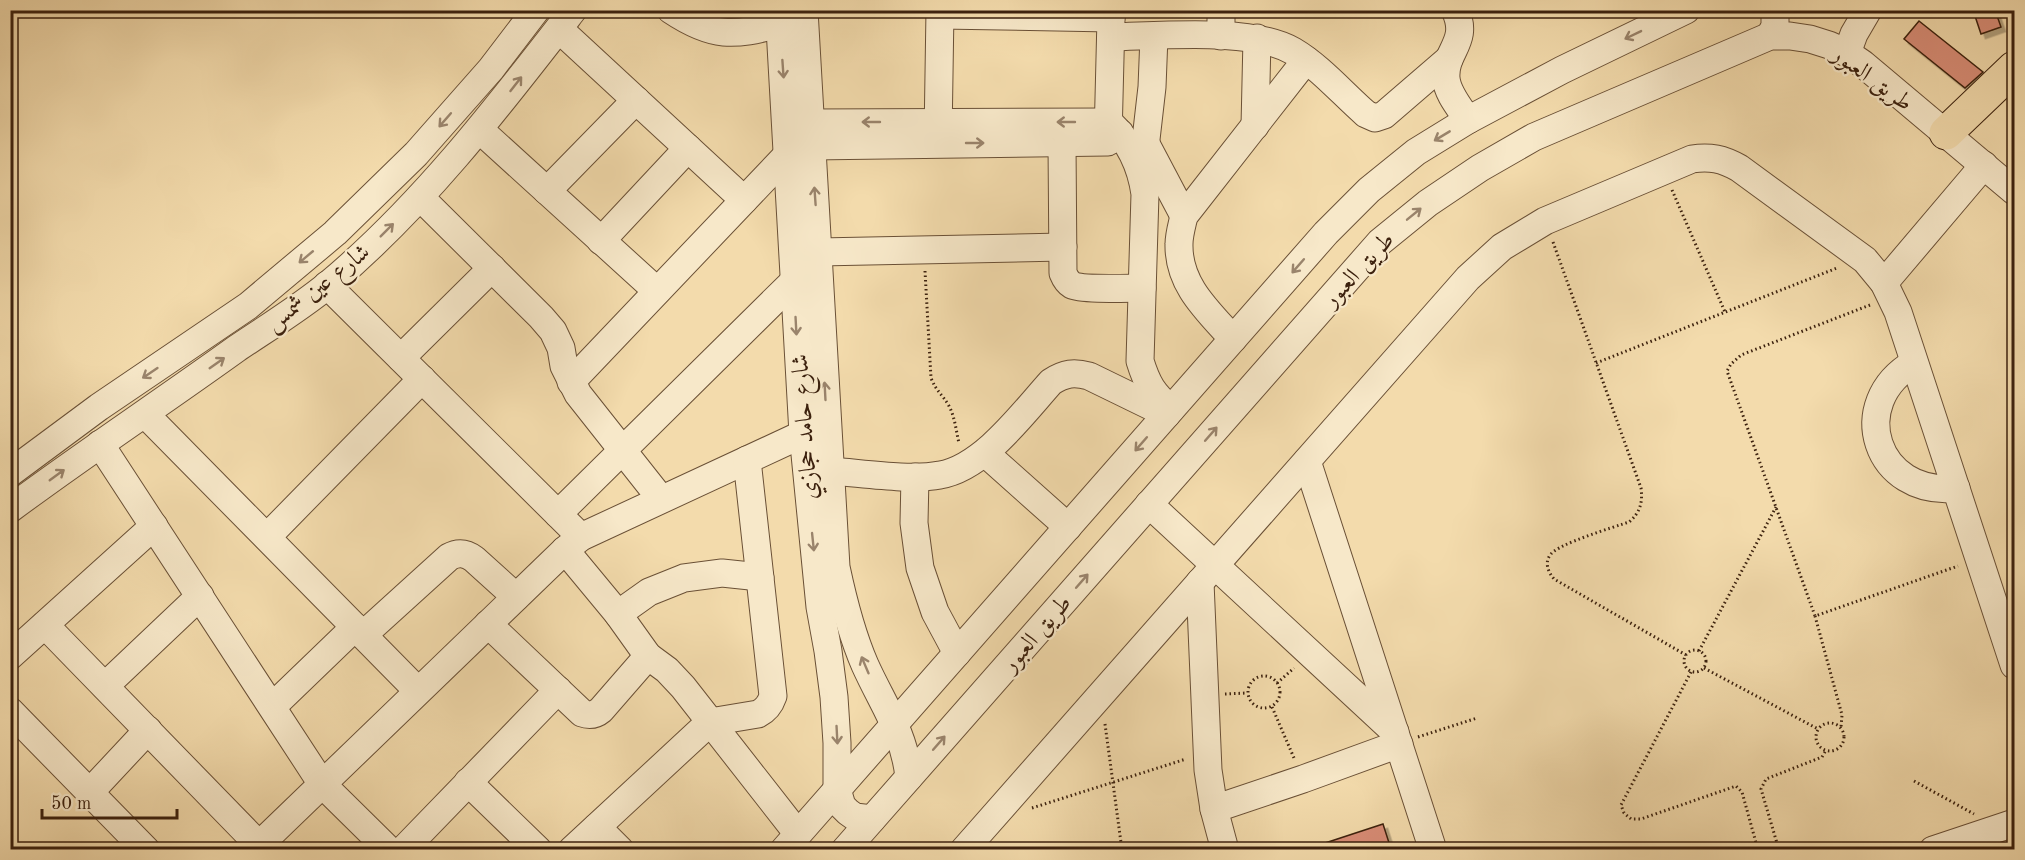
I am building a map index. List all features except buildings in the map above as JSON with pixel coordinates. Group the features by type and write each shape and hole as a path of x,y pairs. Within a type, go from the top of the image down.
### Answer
{"highway":[{"path":"1946,133 2014,68"}],"street":[{"name":"شارع عين شمس","path":"10,472 99,407 248,306 335,233 416,154 491,69 536,10"},
{"path":"671,10 690,23 717,32 746,33 779,17"},
{"name":"شارع حامد حجازي","path":"804,10 803,141 794,281 815,433 830,471 836,567 843,599 864,663 895,723 907,759 909,777"},
{"path":"1455,10 1461,29 1446,69 1448,88 1468,120"},
{"name":"طريق العبور","path":"791,842 1326,233 1369,190 1416,152 1468,120 1562,70 1686,10"},
{"path":"1846,53 1868,10"},
{"path":"938,132 940,13 1111,22 1163,36 1221,23 1283,46 1306,60 1366,114 1375,118 1384,115 1449,60"},
{"name":"شارع حامد حجازي","path":"779,17 803,141 819,252 815,433 820,607 834,697 838,798 848,812 855,817 872,819"},
{"name":"شارع عين شمس","path":"10,509 327,285 420,197 480,130 566,20"},
{"path":"566,20 636,100 744,200"},
{"path":"1111,22 1112,133 1142,174"},
{"name":"طريق العبور","path":"845,849 1380,242 1428,203 1480,168 1534,137 1773,23 1790,36 1829,45 1863,64 2014,190"},
{"path":"1163,36 1152,87 1142,174 1145,194 1140,361 1146,380 1156,397 1169,412"},
{"path":"1255,126 1257,38"},
{"path":"1233,339 1194,296 1182,271 1179,243 1184,216 1306,60"},
{"path":"546,191 636,100"},
{"path":"480,130 657,291"},
{"path":"938,132 1062,143 1112,133"},
{"path":"571,382 803,141 938,132 1112,133"},
{"path":"1062,143 1063,273 1069,282 1078,287 1142,288"},
{"path":"1146,144 1184,216"},
{"path":"602,241 688,148"},
{"path":"964,849 1468,278 1502,248 1545,221 1692,159 1710,157 1730,163 1862,258 1888,290 2014,665"},
{"path":"1888,290 1984,165"},
{"path":"420,197 553,331 561,348 564,366 578,394 661,498"},
{"path":"819,252 923,248 1063,247"},
{"path":"401,358 492,268"},
{"path":"558,514 794,281"},
{"path":"327,285 558,514 573,543 618,614 648,656 667,670 683,687 710,722 791,842"},
{"path":"1914,363 1893,378 1880,400 1875,425 1881,450 1892,467 1906,479 1930,489 1956,488"},
{"path":"830,471 915,477 941,475 975,460 1052,382 1063,375 1076,372 1169,412"},
{"path":"267,537 422,379"},
{"path":"145,414 418,691"},
{"path":"45,625 257,847 573,543 661,498 815,433"},
{"path":"100,444 322,784 389,849"},
{"path":"572,849 710,722 758,714 771,702 773,696 747,460"},
{"path":"975,460 1068,527"},
{"path":"1307,461 1433,849"},
{"path":"915,477 914,523 920,568 935,612 957,653"},
{"path":"1149,504 1207,574 1397,738"},
{"path":"10,656 154,526"},
{"path":"273,706 359,631 455,554 469,555 516,597"},
{"path":"618,614 649,592 684,578 722,573 760,577"},
{"path":"1207,574 1208,770 1214,809 1225,849"},
{"path":"105,686 200,596"},
{"path":"488,624 582,713 587,715 597,713 648,656"},
{"path":"403,849 558,690"},
{"path":"10,711 90,792 132,845"},
{"path":"90,792 147,730"},
{"path":"1214,809 1303,779 1397,738"},
{"path":"468,782 538,849"},
{"path":"1934,849 2007,825"},
{"path":"597,826 620,849"}],"path":[{"path":"1664,170 1725,312"},
{"path":"1545,221 1641,488 1641,505 1638,513 1629,522 1556,549 1551,553 1547,566 1549,573 1554,579 1686,655"},
{"path":"923,248 931,378 934,388 952,412 975,460"},
{"path":"1596,363 1862,258"},
{"path":"1840,727 1842,715 1815,616 1726,371 1741,355 1888,290"},
{"path":"1699,651 1776,507"},
{"path":"1815,616 1980,559"},
{"path":"1690,651 1699,651 1706,658 1704,668 1701,671 1691,672 1684,664 1686,655 1690,651"},
{"path":"1704,668 1818,729"},
{"path":"1691,672 1622,809 1631,819 1641,819 1736,786 1742,792 1758,849"},
{"path":"1267,676 1277,682 1280,693 1276,703 1272,706 1261,709 1248,698 1248,687 1256,678 1267,676"},
{"path":"1101,694 1122,849"},
{"path":"1272,706 1303,779"},
{"path":"1397,738 1477,718"},
{"path":"1835,723 1840,727 1845,738 1842,744 1832,751 1826,750 1817,742 1818,729 1823,725 1835,723"},
{"path":"1779,849 1761,789 1763,783 1771,777 1822,757 1826,750"},
{"path":"988,822 1208,752"},
{"path":"1914,781 2007,825"}]}
